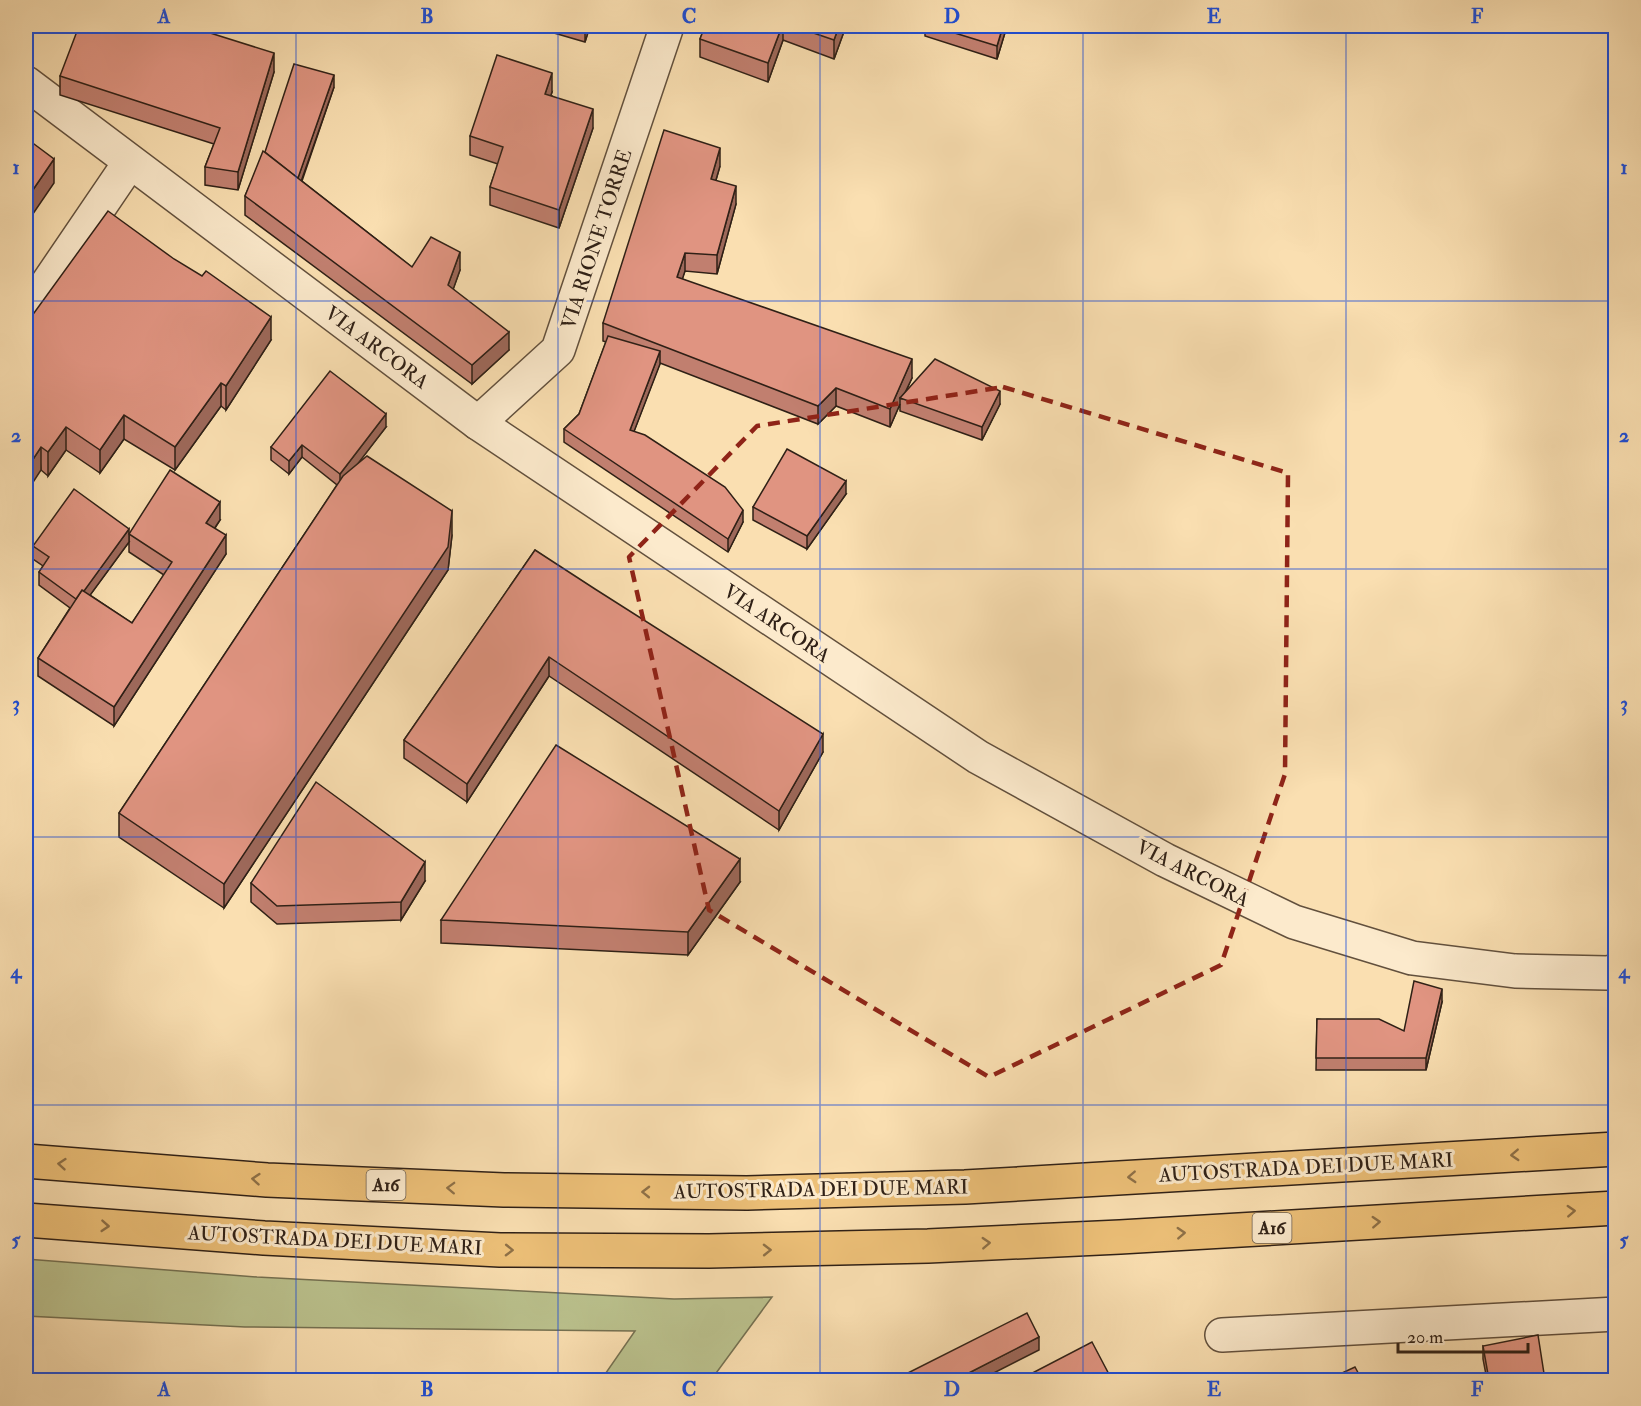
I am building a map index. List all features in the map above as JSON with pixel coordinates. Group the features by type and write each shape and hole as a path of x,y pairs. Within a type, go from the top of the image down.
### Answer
{"highway":[{"name":"AUTOSTRADA DEI DUE MARI","path":"26,1161 267,1180 504,1190 747,1193 965,1187 1616,1149"},
{"name":"AUTOSTRADA DEI DUE MARI","path":"26,1220 264,1238 477,1248 709,1251 928,1246 1616,1208"}],"street":[{"name":"VIA RIONE TORRE","path":"478,423 558,351 667,26"},
{"name":"VIA ARCORA","path":"26,83 478,423 978,757 1165,860 1294,922 1412,958 1515,971 1607,973 1616,971"},
{"path":"26,315 130,162"},
{"path":"1222,1335 1616,1314"}],"highlighted area":[{"path":"1003,387 1288,473 1285,774 1221,965 989,1077 709,910 629,557 757,426"}],"green space":[{"path":"26,1259 257,1277 674,1299 772,1297 711,1380 601,1380 635,1331 245,1327 26,1316"}],"building":[{"path":"79,26 188,26 274,53 238,172 205,167 220,128 60,76"},
{"path":"705,26 782,26 768,63 700,39"},
{"path":"793,26 839,26 834,40"},
{"path":"932,26 1003,26 997,46"},
{"path":"497,55 552,73 545,94 593,109 559,210 490,187 503,147 470,136"},
{"path":"294,64 334,75 298,178 265,152"},
{"path":"664,130 720,148 711,179 736,186 717,255 685,253 677,277 912,359 890,409 836,388 818,406 603,323"},
{"path":"26,138 54,159 26,200"},
{"path":"263,151 412,267 431,237 460,252 448,285 509,332 472,365 245,196"},
{"path":"108,211 174,259 202,276 206,271 271,317 226,386 221,383 175,447 124,415 100,450 66,427 48,452 41,447 26,470 26,324"},
{"path":"608,336 660,351 630,430 645,435 725,487 743,510 728,539 564,429 579,414"},
{"path":"935,359 1000,391 982,427 900,398"},
{"path":"330,371 386,414 340,474 302,445 289,461 271,447"},
{"path":"787,449 846,481 807,536 753,507"},
{"path":"367,456 452,511 448,547 224,884 119,813 343,476"},
{"path":"170,470 220,502 206,523 226,535 114,707 38,658 82,590 132,623 172,562 129,534"},
{"path":"74,489 129,529 76,599 39,572 49,557 33,546"},
{"path":"535,550 823,734 779,811 549,657 467,784 404,740"},
{"path":"556,745 740,859 688,932 441,920"},
{"path":"316,782 425,862 401,902 277,906 251,883"},
{"path":"1414,981 1442,989 1426,1058 1316,1058 1317,1019 1379,1019 1404,1031"},
{"path":"1027,1313 1039,1337 955,1380 894,1380"},
{"path":"1538,1335 1545,1380 1489,1380 1483,1346"},
{"path":"1092,1342 1112,1380 1019,1380"},
{"path":"1355,1367 1362,1380 1327,1380"}]}
